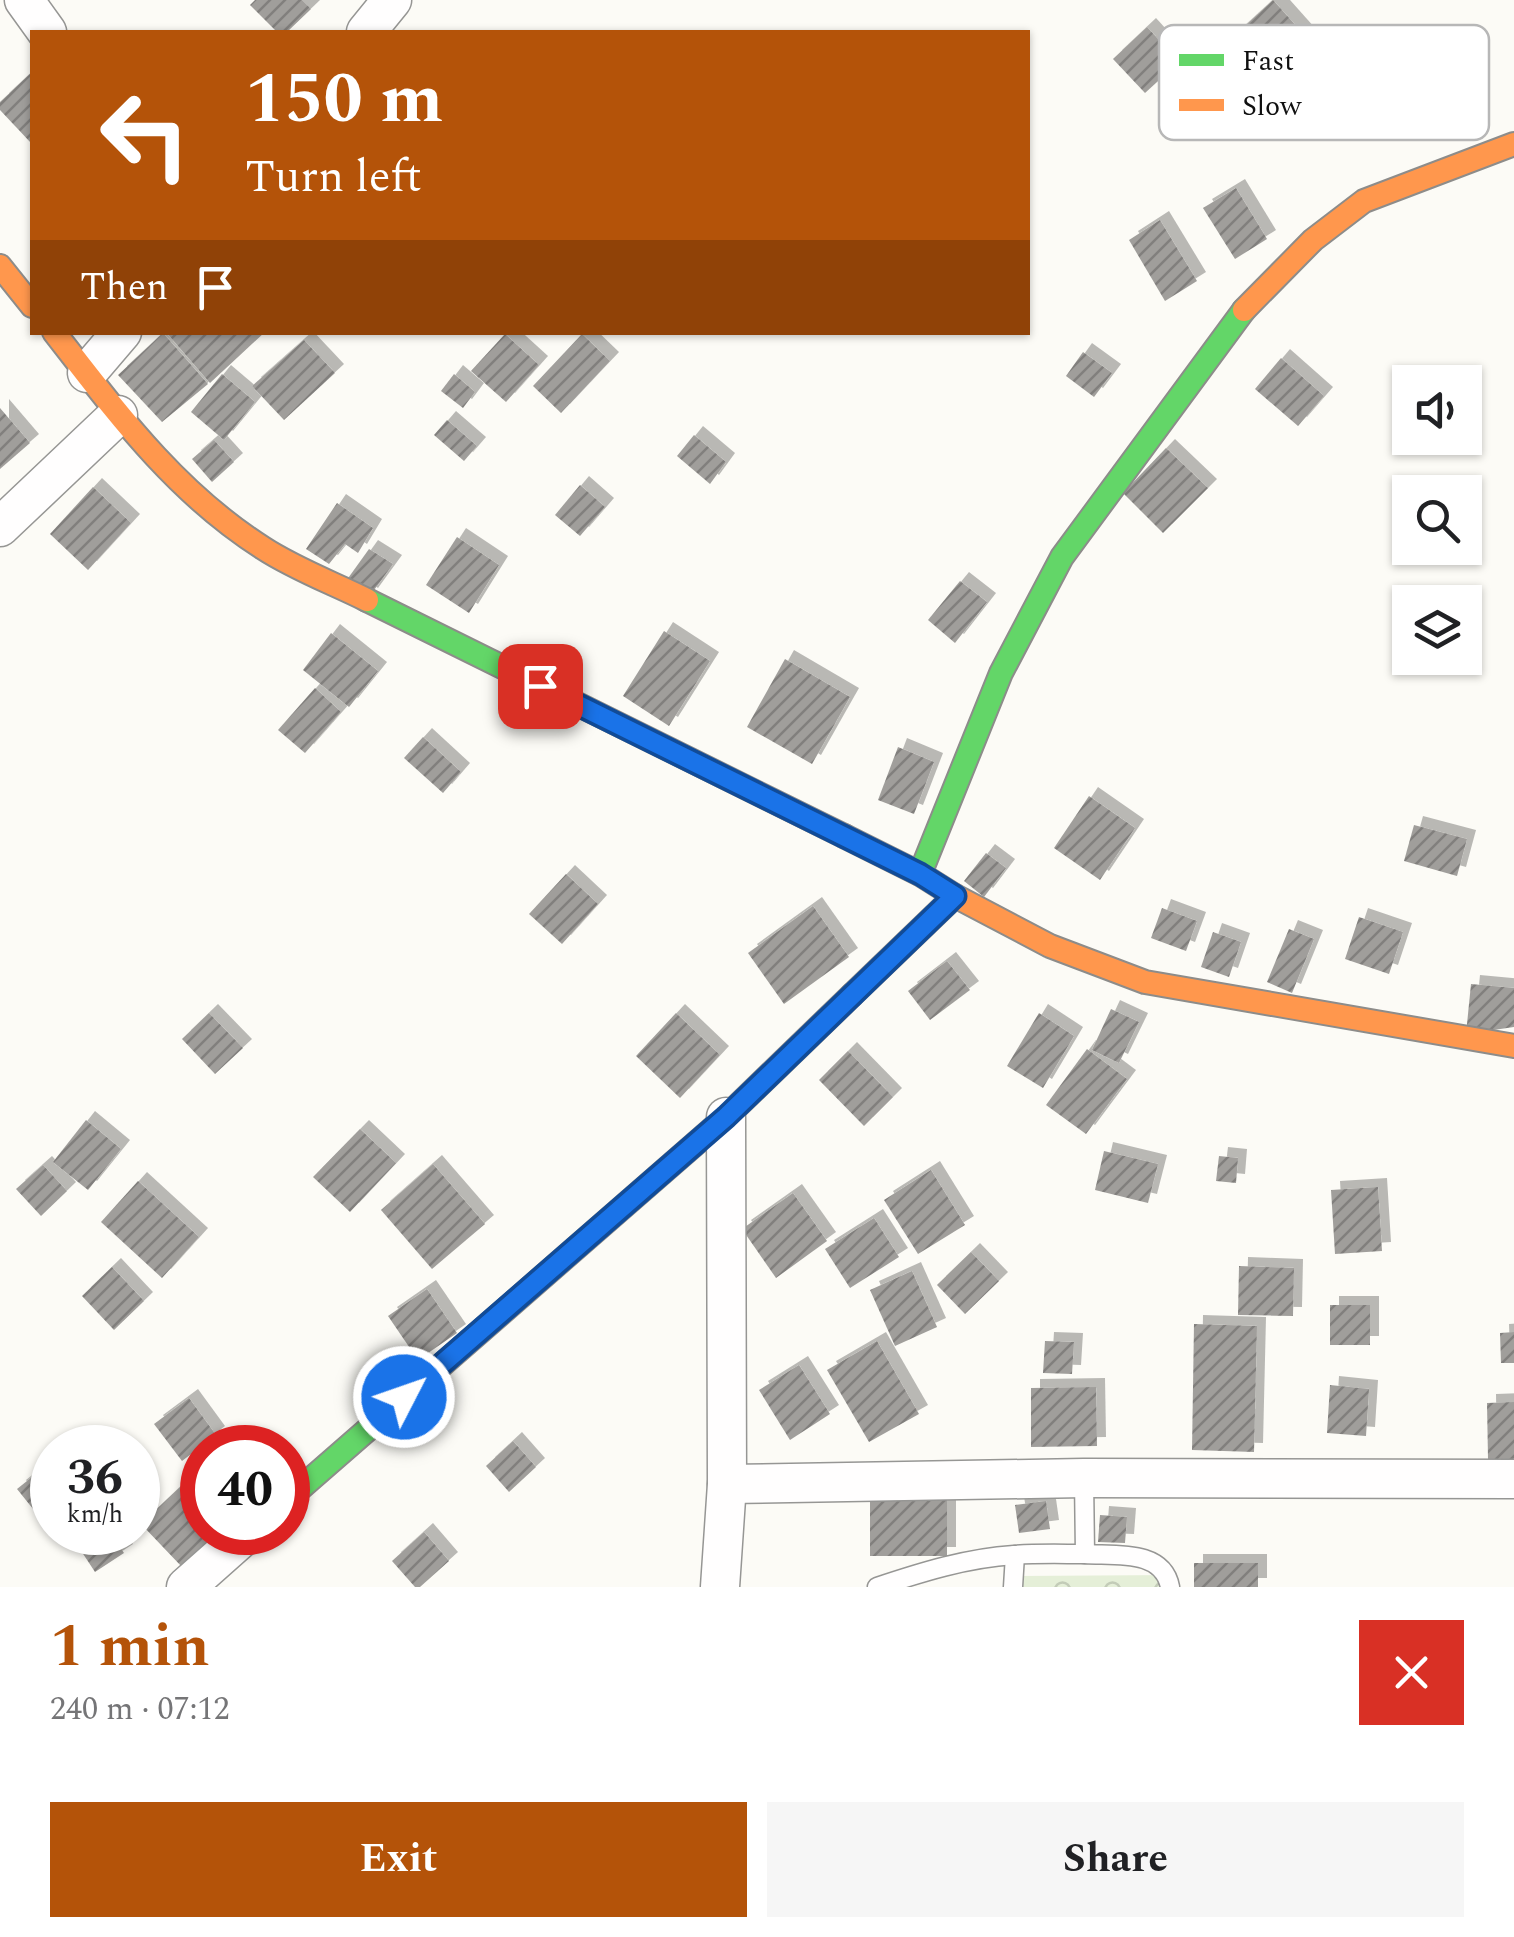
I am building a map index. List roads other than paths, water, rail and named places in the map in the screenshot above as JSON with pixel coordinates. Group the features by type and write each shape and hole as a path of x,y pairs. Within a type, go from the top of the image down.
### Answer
{"street":[{"path":"24,0 46,30"},
{"path":"368,30 392,0"},
{"path":"920,874 1002,673 1062,558 1246,306 1314,240 1364,201 1514,144"},
{"path":"0,266 30,304"},
{"path":"56,335 162,464 264,549 920,874 1050,946 1145,982 1514,1046"},
{"path":"86,373 119,335"},
{"path":"0,526 118,415"},
{"path":"310,1479 726,1117 955,896"},
{"path":"720,1587 728,1484 726,1117"},
{"path":"728,1484 1084,1478 1514,1480"},
{"path":"186,1587 222,1555"}],"lane":[{"path":"1084,1478 1085,1554"},
{"path":"877,1587 941,1567 1015,1555 1085,1554 1140,1557 1158,1564 1168,1576 1170,1587"},
{"path":"1013,1587 1015,1555"}]}
